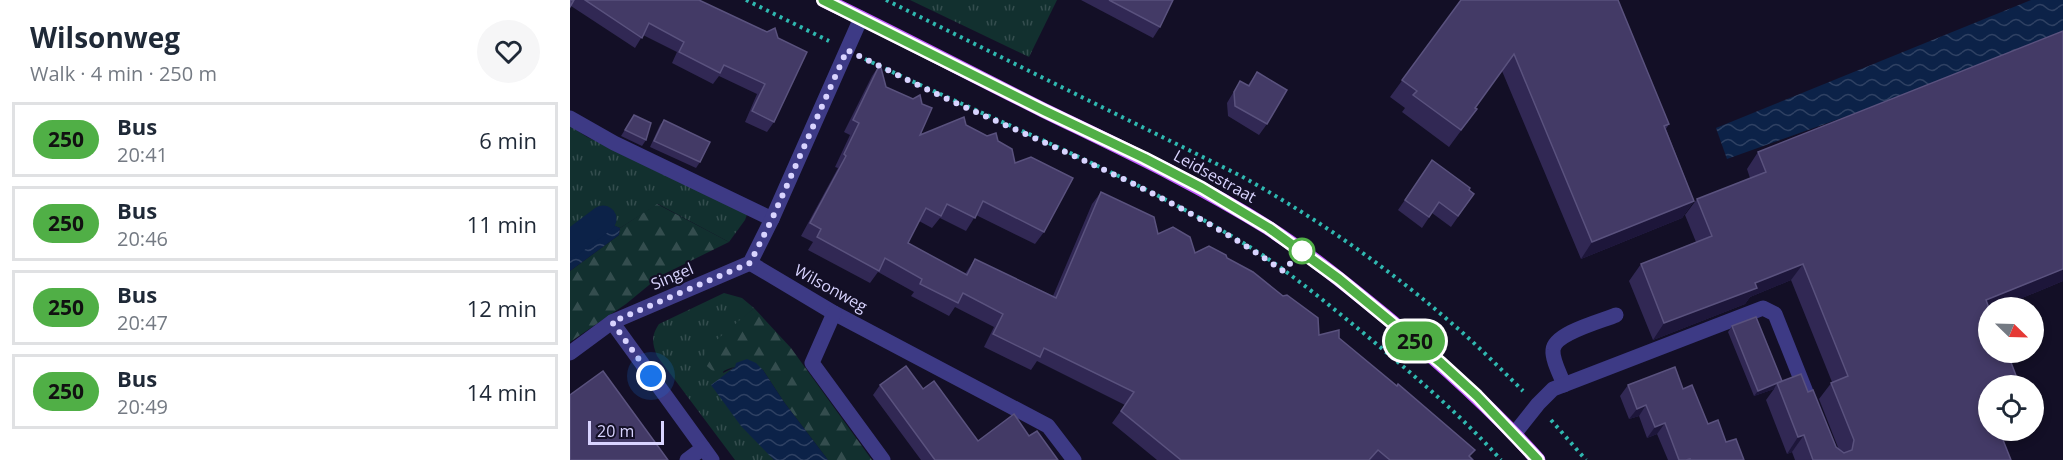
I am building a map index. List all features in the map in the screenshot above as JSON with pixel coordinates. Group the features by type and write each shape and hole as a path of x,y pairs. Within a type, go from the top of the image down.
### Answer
{"main road":[{"name":"Leidsestraat","path":"824,0 1154,163 1202,188 1269,228 1339,279 1433,356 1477,396 1538,460"}],"street":[{"path":"750,263 772,219 861,18"},
{"path":"570,118 614,143 772,219"},
{"name":"Wilsonweg","path":"750,263 834,313 1048,426 1074,460"},
{"name":"Singel","path":"570,353 612,322 750,263"},
{"path":"1515,434 1538,404 1553,390 1763,308 1775,314 1812,408"},
{"path":"834,313 812,363 883,460"},
{"path":"1564,385 1552,351 1555,341 1564,335 1616,315"},
{"path":"612,322 708,454 687,460"}],"path":[{"path":"746,0 957,103 1080,158 1190,212 1247,245 1318,296 1418,378 1454,410 1501,460"}],"green space":[{"path":"910,0 1057,0 1029,57"},
{"path":"570,126 587,137 748,212 745,220 729,242 658,204 620,228 589,220 570,228"},
{"path":"657,204 729,242 660,276 626,304 570,342 570,271 619,235 620,228"},
{"path":"724,293 742,298 754,308 736,325 723,373 735,367 712,385 774,460 735,460 655,351 654,336 659,324"},
{"path":"754,308 791,348 872,460 828,460 763,370 738,367 718,372 703,362 706,349"}],"water":[{"path":"2031,0 2063,0 2063,39 1727,159 1716,128"},
{"path":"587,219 606,222 620,228 619,235 570,271 570,228"},
{"path":"747,359 756,363 763,370 828,460 774,460 741,426 711,385 735,367 736,363"}],"building":[{"path":"585,0 699,0 767,32 775,28 778,38 807,52 774,122 752,111 765,84 724,65 720,73 679,52 684,42 649,23 642,38"},
{"path":"1109,0 1173,0 1160,27"},
{"path":"1461,0 1618,0 1669,124 1664,126 1694,201 1592,242 1514,54 1461,130 1413,95 1417,91 1402,80"},
{"path":"2063,31 2063,269 1993,297 1978,297 1978,363 2011,363 2016,375 1978,375 1978,441 2003,441 2011,460 1813,460 1804,435 1798,437 1777,383 1801,374 1808,392 1813,390 1836,447 1844,453 1852,450 1854,440 1831,383 1848,376 1803,264 1755,283 1757,288 1664,323 1641,264 1712,236 1697,199 1766,172 1758,152"},
{"path":"880,64 886,87 913,99 920,95 922,104 932,108 920,135 964,117 966,125 987,136 996,133 998,141 1012,149 1015,163 1031,157 1073,178 1044,232 983,201 975,218 947,204 941,216 926,208 908,243 967,275 975,259 1056,298 1101,192 1154,217 1158,234 1173,227 1190,237 1195,253 1209,246 1253,272 1283,296 1287,295 1318,318 1319,335 1339,330 1339,338 1397,386 1398,384 1475,450 1469,456 1473,460 1390,460 1378,450 1369,460 1181,460 1121,411 1134,392 1044,348 1040,357 993,334 1003,314 963,293 958,303 920,284 922,279 885,258 879,271 817,237 821,229 810,223 846,156 844,154 859,123 853,120"},
{"path":"1257,72 1287,90 1267,124 1235,106 1234,92 1240,81 1249,86"},
{"path":"634,115 651,123 646,140 625,130"},
{"path":"664,120 710,142 700,162 654,141"},
{"path":"1432,160 1470,188 1469,190 1474,194 1458,216 1439,202 1429,217 1405,200"},
{"path":"1756,317 1782,381 1758,391 1732,326"},
{"path":"906,366 923,389 934,381 978,441 1014,414 1029,436 1037,431 1058,460 935,460 880,385"},
{"path":"1675,367 1683,389 1692,385 1708,424 1718,420 1726,442 1736,439 1744,460 1679,460 1665,423 1655,427 1646,405 1637,409 1628,385"},
{"path":"603,371 668,460 570,460 570,395"}],"waterway":[{"path":"570,244 603,219"}],"bus line":[{"name":"250","path":"823,0 1045,111 1125,148 1202,188 1269,228 1339,279 1441,363 1477,396 1538,460"}],"route":[{"path":"651,376 612,322 750,263 847,50 957,103 1050,143 1163,198 1247,245 1283,271 1302,251"}]}
